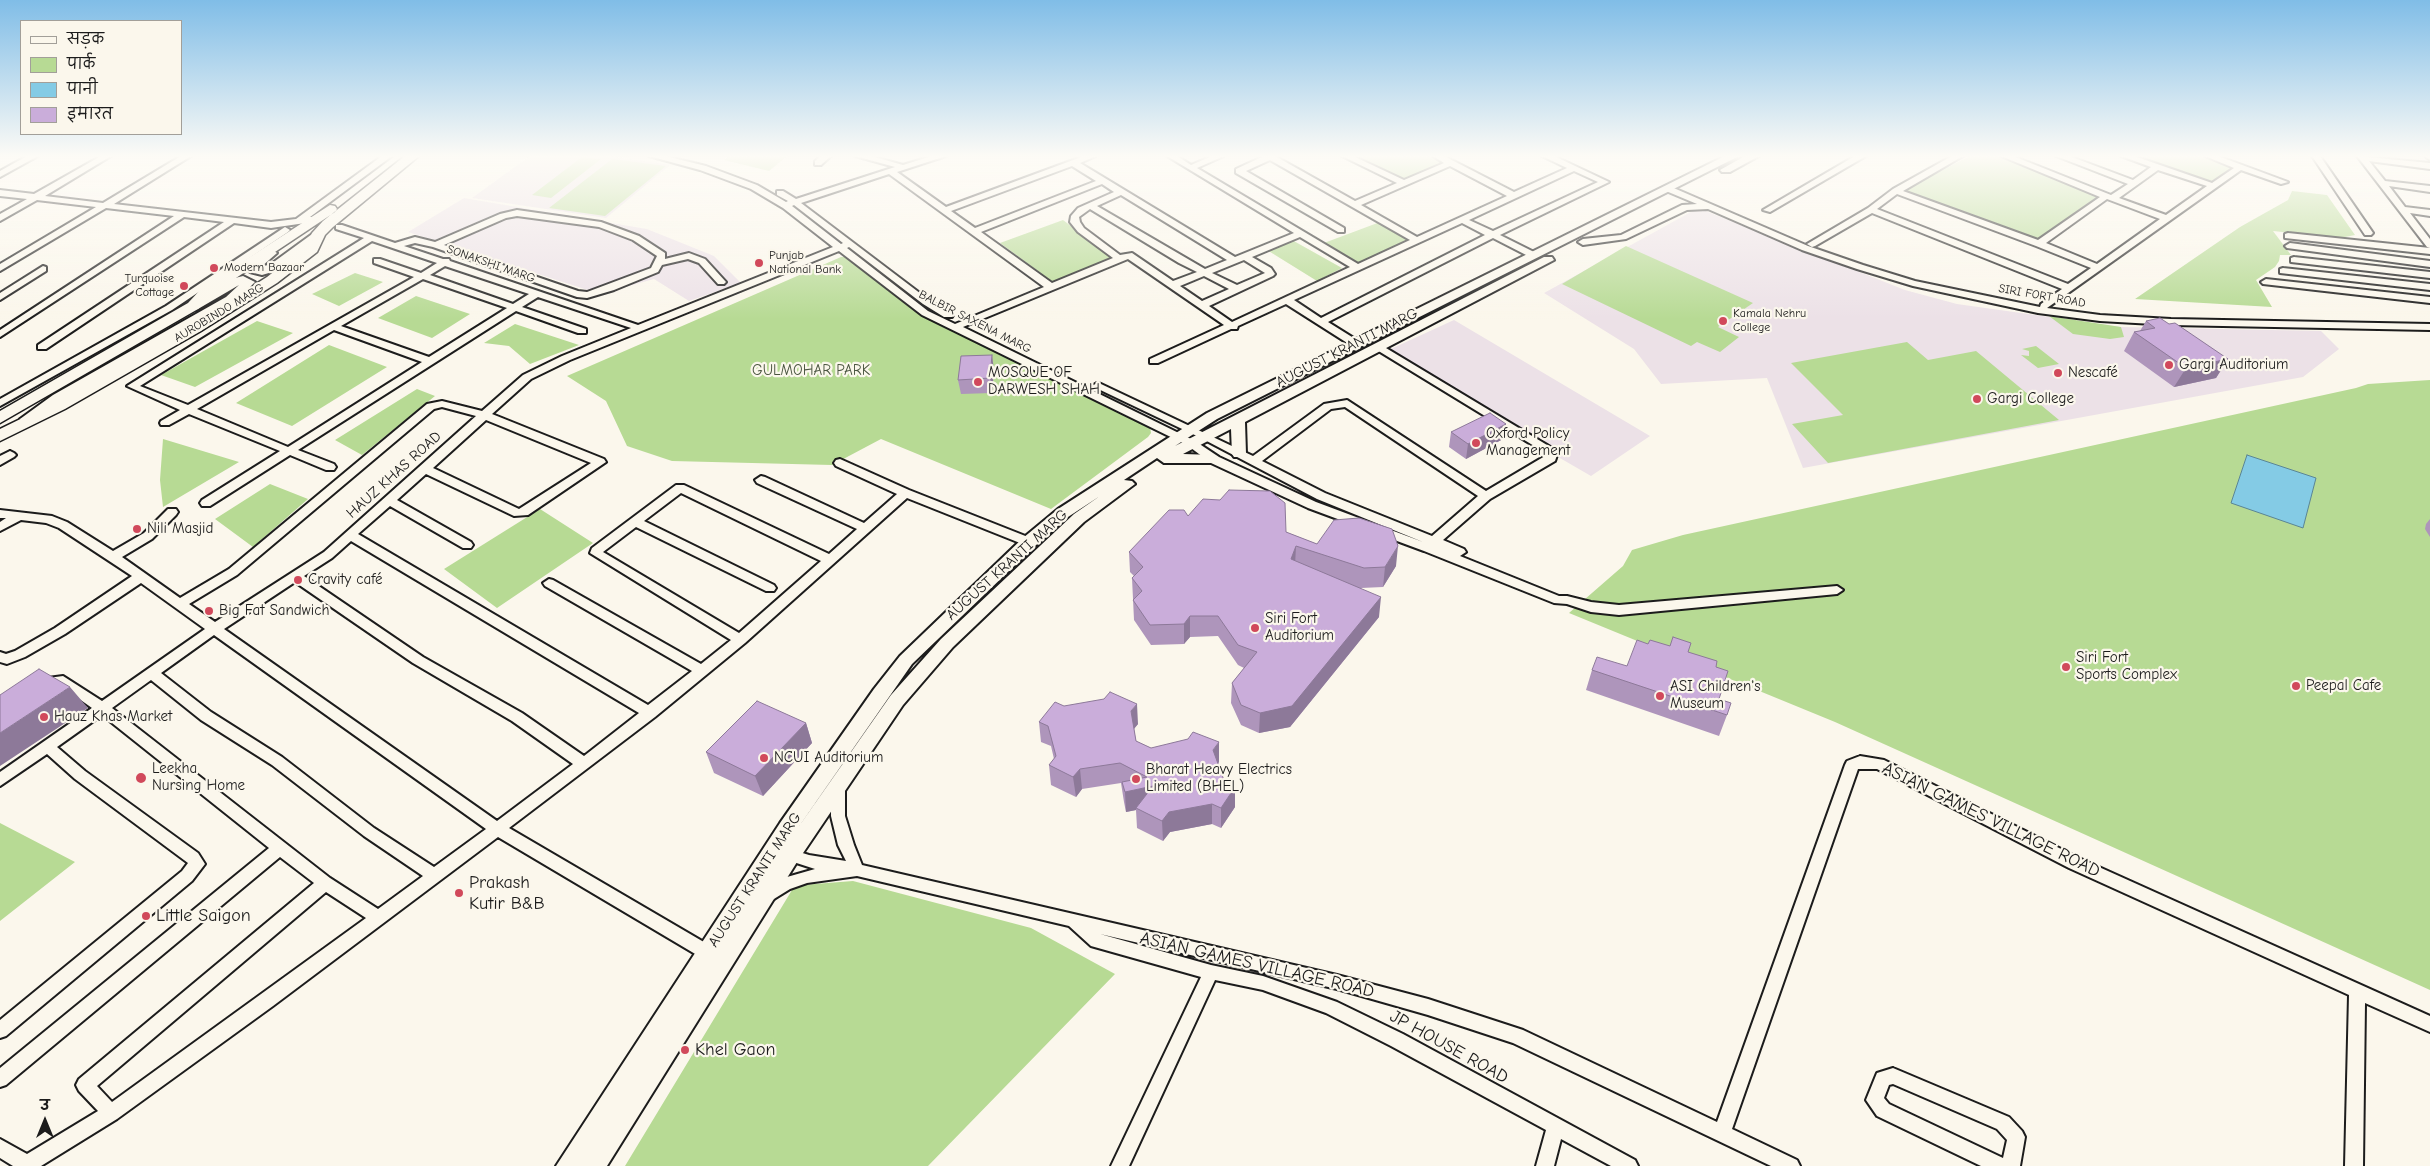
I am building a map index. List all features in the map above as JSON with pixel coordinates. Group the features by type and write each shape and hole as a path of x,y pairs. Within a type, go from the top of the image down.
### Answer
{"highway":[{"name":"AUROBINDO MARG","path":"4,434 59,406 196,328 272,280 312,249 318,226 333,210"},
{"name":"AUROBINDO MARG","path":"0,418 193,306 207,291 290,232 318,226 339,210"}],"main road":[{"name":"AUGUST KRANTI MARG","path":"568,1166 708,953 782,853 838,784 897,700 947,643 1078,518 1164,458 1212,416 1533,255 1631,210"},
{"name":"AUGUST KRANTI MARG","path":"593,1166 764,898 782,853 874,702 906,660 958,608 1029,542 1063,513 1187,437 1205,436 1238,420 1583,242 1640,210"},
{"path":"290,232 255,265 254,269 262,271 274,267 318,226"},
{"path":"4,434 58,398 230,300 249,282 243,280 231,283 193,306"},
{"path":"1238,420 1239,454"},
{"path":"1164,458 1215,460"}],"street":[{"path":"0,218 13,210"},
{"path":"0,268 98,210"},
{"path":"148,210 272,224 290,232"},
{"path":"0,403 169,308 290,232 320,210"},
{"name":"BALBIR SAXENA MARG","path":"792,210 843,246"},
{"name":"BALBIR SAXENA MARG","path":"804,210 843,246 915,306 959,325 1187,437 1215,460 1312,505 1431,544"},
{"path":"946,210 1051,287"},
{"path":"974,231 1027,210"},
{"path":"1081,210 1075,216 1075,222 1081,230 1118,258"},
{"path":"1097,210 1182,261 1237,289"},
{"path":"1152,210 1234,260"},
{"path":"1261,210 1358,268"},
{"path":"1307,210 1341,230"},
{"path":"1364,210 1418,241"},
{"path":"1154,361 1233,327 1483,210"},
{"path":"1322,322 1492,235 1544,210"},
{"path":"1583,242 1623,237 1677,210"},
{"name":"SIRI FORT ROAD","path":"1718,210 1805,248 1860,268 1913,283 2038,310 2100,318 2171,322 2430,327"},
{"name":"SIRI FORT ROAD","path":"1730,210 1866,264 1919,279 2044,306 2106,314 2168,317 2430,322"},
{"path":"1812,244 1870,210"},
{"path":"1872,210 2069,288"},
{"path":"1948,210 2098,268"},
{"path":"2039,244 2090,210"},
{"path":"2145,210 2168,219"},
{"path":"2044,306 2180,210"},
{"path":"2353,210 2368,233"},
{"path":"2403,210 2426,236 2430,245"},
{"path":"2412,210 2430,213"},
{"path":"396,245 415,240 436,245 577,294 587,295 611,288 655,270 662,255 636,238 601,225 517,213 503,216 436,245"},
{"path":"0,334 183,214"},
{"path":"42,347 233,220"},
{"path":"1463,220 1533,255"},
{"path":"272,224 290,232"},
{"name":"SONAKSHI MARG","path":"339,227 446,261 634,326"},
{"path":"1173,285 1300,234"},
{"path":"330,467 132,386 372,237"},
{"path":"2430,251 2356,243 2289,241 2364,255 2430,264"},
{"path":"2356,243 2390,296"},
{"name":"HAUZ KHAS ROAD","path":"0,780 101,707 214,629 296,577 352,536 514,386 539,370 843,246"},
{"path":"658,263 689,256 702,261 721,282"},
{"path":"959,325 1118,258 1133,256 1233,327"},
{"path":"1202,305 1271,272 1244,256"},
{"path":"2294,260 2430,275"},
{"path":"377,261 512,309 582,331"},
{"path":"165,423 446,261"},
{"path":"0,297 43,269"},
{"path":"2283,271 2430,287"},
{"path":"2266,282 2430,300"},
{"path":"206,503 538,293"},
{"path":"1288,301 1356,344"},
{"path":"334,327 430,361"},
{"path":"1377,347 1550,452 1551,458 1486,496 1431,544"},
{"path":"1254,462 1328,406 1347,403 1486,496"},
{"path":"179,604 233,572 431,406 442,404 484,415 600,462 524,512 518,513 426,469"},
{"path":"1205,436 1321,496 1558,600 1567,600 1591,608 1619,610 1837,590"},
{"path":"840,464 905,493 1029,542"},
{"path":"761,480 865,528"},
{"path":"740,640 596,553 600,547 680,488 830,560"},
{"path":"0,1148 26,1165 111,1113 267,1001 650,713 740,640 905,493"},
{"path":"390,501 467,544"},
{"path":"113,557 148,536 172,512"},
{"path":"0,514 21,515 57,522 113,557 433,781 498,829 708,953"},
{"path":"0,527 21,515"},
{"path":"635,521 770,588"},
{"path":"352,536 650,713"},
{"path":"0,657 7,659 20,654 140,577"},
{"path":"296,577 418,660 517,717 584,764"},
{"path":"548,582 702,671"},
{"path":"151,674 206,716 277,761 369,832 434,875"},
{"path":"31,699 54,682 60,680 101,707 325,883 378,918"},
{"path":"0,1030 187,876 196,864 193,858 80,776 47,746"},
{"name":"ASIAN GAMES VILLAGE ROAD","path":"1722,1132 1852,765 1860,762 1879,764 2074,863 2430,1024"},
{"path":"764,898 785,884 807,876 857,870 846,845 838,816 838,784"},
{"path":"0,1080 280,848"},
{"name":"ASIAN GAMES VILLAGE ROAD","path":"782,853 1337,982 1437,1010 1517,1036 1791,1166"},
{"path":"111,1113 85,1085 325,883"},
{"name":"JP HOUSE ROAD","path":"1074,922 1097,941 1211,972 1263,983 1331,1007 1629,1166"},
{"path":"1120,1166 1211,972"},
{"path":"2354,1166 2357,991"},
{"path":"2001,1166 1883,1110 1875,1100 1883,1079 1893,1076 2003,1123 2016,1137 2011,1166"},
{"path":"1544,1166 1555,1128"}],"shaded area":[{"path":"444,210 537,210 647,229 714,256 741,283 689,301 654,279 600,294 408,232"},
{"path":"555,210 615,210 606,218"},
{"name":"Gargi College","path":"1694,210 1704,210 1905,290 1957,304 2121,327 2321,331 2339,349 2303,377 1803,468 1767,378 1661,384 1634,349 1544,293"},
{"path":"1454,320 1650,436 1591,476 1380,354"}],"green space":[{"path":"566,210 612,210 605,216"},
{"path":"1955,210 2080,210 2036,240"},
{"path":"2269,210 2338,210 2355,235 2340,238 2273,231 2291,255 2280,255 2275,267 2256,280 2272,307 2135,299 2240,227"},
{"path":"1063,220 1112,257 1053,282 1000,243"},
{"path":"1380,222 1412,240 1358,264 1324,243"},
{"path":"1292,240 1342,268 1317,281 1267,250"},
{"path":"1626,246 1753,303 1718,327 1739,337 1720,352 1697,342 1691,346 1562,284"},
{"name":"GULMOHAR PARK","path":"841,257 848,257 935,320 1150,427 1151,433 1051,509 881,439 832,465 672,461 627,446 606,401 567,376"},
{"path":"355,273 383,282 339,306 312,294"},
{"path":"416,296 470,314 432,338 378,318"},
{"path":"2049,316 2121,327 2124,337 2110,339 2073,334"},
{"path":"257,321 293,333 195,387 161,375"},
{"path":"515,324 579,345 530,364 509,346 484,343"},
{"path":"1907,342 1928,360 1976,351 2059,420 1828,463 1792,424 1843,415 1791,363"},
{"path":"329,345 387,367 292,426 236,403"},
{"path":"2036,346 2059,364 2038,368 2021,355 2029,356 2029,351 2022,349"},
{"name":"Siri Fort Sports Complex","path":"2430,380 2430,990 1835,722 1569,613 1623,566 1632,550 1683,535 2368,384"},
{"path":"417,389 435,396 362,455 335,440"},
{"path":"163,439 239,462 163,507 160,480"},
{"path":"270,484 308,499 253,547 215,519"},
{"path":"540,509 593,543 497,608 444,569"},
{"path":"0,823 75,862 0,921"},
{"path":"853,881 1031,928 1115,974 928,1166 625,1166 792,890 802,885"}],"water":[{"path":"2247,455 2316,478 2303,528 2231,503"}],"building":[{"path":"2160,318 2169,324 2175,323 2228,359 2186,368 2134,332 2155,328 2146,321"},
{"path":"992,355 990,378 958,380 961,356"},
{"path":"1490,413 1506,424 1468,444 1451,432"},
{"name":"Siri Fort Auditorium","path":"1229,490 1270,491 1285,503 1286,532 1317,544 1334,520 1359,518 1392,529 1398,546 1385,567 1364,568 1296,546 1291,559 1381,597 1292,706 1260,713 1241,705 1232,683 1257,652 1238,645 1218,616 1190,616 1184,624 1150,625 1133,600 1142,591 1132,578 1143,567 1129,552 1169,510 1184,510 1188,516 1203,499 1220,500"},
{"path":"1673,637 1691,643 1688,652 1717,661 1716,667 1728,671 1719,699 1731,703 1727,715 1592,670 1597,657 1627,666 1637,640 1648,644 1650,640 1670,646"},
{"path":"39,669 70,687 0,733 0,695"},
{"name":"Bharat Heavy Electrics Limited (BHEL)","path":"1110,692 1137,704 1131,711 1136,741 1151,748 1188,739 1193,732 1219,742 1213,750 1225,783 1235,787 1221,808 1212,804 1169,812 1162,821 1136,808 1153,786 1125,792 1122,782 1147,777 1120,763 1080,769 1073,777 1049,765 1056,756 1048,726 1039,722 1055,702 1064,706 1104,699"},
{"path":"757,701 806,723 755,776 706,752"}],"place":[{"name":"Punjab National Bank","path":"759,263"},
{"name":"Modern Bazaar","path":"214,268"},
{"name":"Turquoise Cottage","path":"184,286"},
{"name":"Kamala Nehru College","path":"1723,321"},
{"name":"Gargi Auditorium","path":"2169,365"},
{"name":"Nescafé","path":"2058,373"},
{"name":"MOSQUE OF DARWESH SHAH","path":"978,382"},
{"name":"Gargi College","path":"1977,399"},
{"name":"Oxford Policy Management","path":"1476,443"},
{"name":"Nili Masjid","path":"137,529"},
{"name":"Cravity café","path":"298,580"},
{"name":"Big Fat Sandwich","path":"209,611"},
{"name":"Siri Fort Auditorium","path":"1255,628"},
{"name":"Siri Fort Sports Complex","path":"2066,667"},
{"name":"Peepal Cafe","path":"2296,686"},
{"name":"ASI Children's Museum","path":"1660,696"},
{"name":"Hauz Khas Market","path":"44,717"},
{"name":"NCUI Auditorium","path":"764,758"},
{"name":"Leekha Nursing Home","path":"141,778"},
{"name":"Bharat Heavy Electrics Limited (BHEL)","path":"1136,779"},
{"name":"Prakash Kutir B&B","path":"459,893"},
{"name":"Little Saigon","path":"146,916"},
{"name":"Khel Gaon","path":"685,1050"}]}
